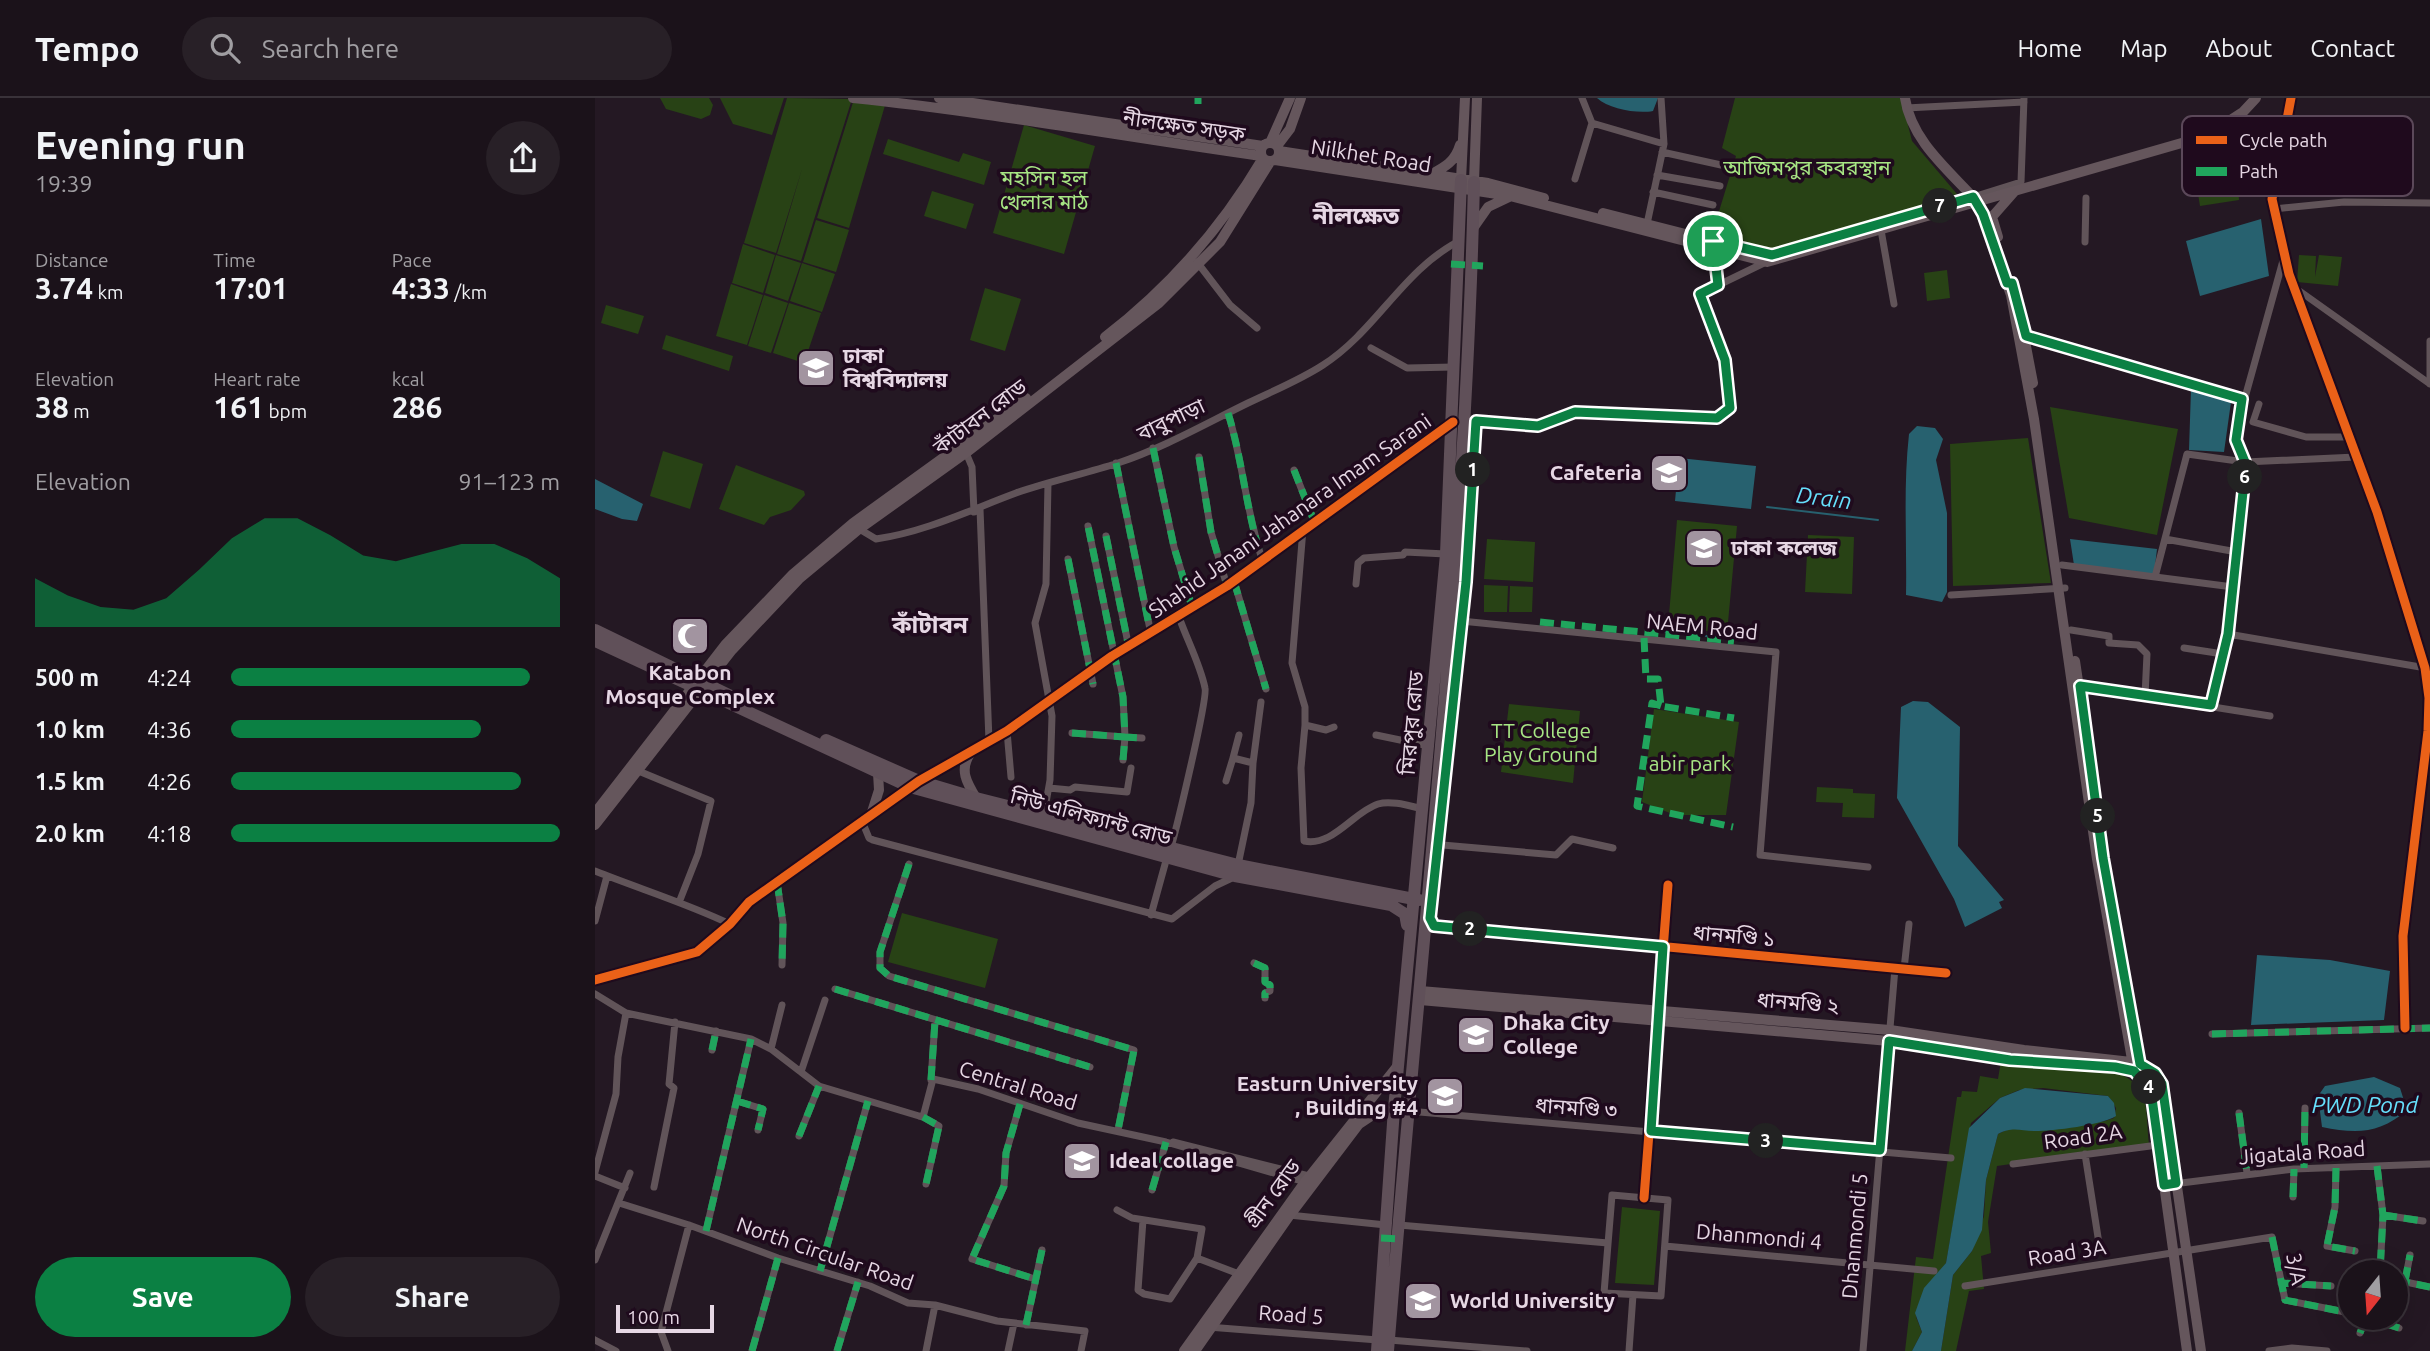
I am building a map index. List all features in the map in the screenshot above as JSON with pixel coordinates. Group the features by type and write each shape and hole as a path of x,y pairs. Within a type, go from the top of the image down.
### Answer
{"highway":[{"name":"মিরপুর রোড","path":"1392,1225 1420,996 1452,621 1465,421 1472,229 1467,186"},
{"name":"মিরপুর রোড","path":"1383,1345 1392,1225 1394,1110 1412,899 1423,809 1423,745 1452,621 1446,554 1465,421 1454,367 1460,239 1467,186"},
{"path":"595,630 699,685"},
{"path":"595,641 699,685"},
{"name":"নিউ এলিফ্যান্ট রোড","path":"699,685 878,773 1236,871 1391,905 1407,918 1402,986 1404,998"},
{"name":"নিউ এলিফ্যান্ট রোড","path":"699,685 915,784 1044,814 1169,852"},
{"path":"1360,889 1396,890 1409,883 1416,869"},
{"name":"নিউ এলিফ্যান্ট রোড","path":"1236,871 1426,901"},
{"path":"1394,1110 1408,1111"}],"main road":[{"name":"নীলক্ষেত সড়ক","path":"853,98 919,101 1091,133 1270,153 1430,175 1467,186"},
{"name":"নীলক্ষেত সড়ক","path":"939,98 1270,153"},
{"path":"1270,153 1290,98"},
{"path":"1270,153 1290,129 1301,98"},
{"name":"মিরপুর রোড","path":"1465,98 1467,186"},
{"name":"মিরপুর রোড","path":"1467,186 1476,98"},
{"path":"2237,116 2256,98"},
{"path":"1905,103 1909,121 1922,139 1975,199 2010,283"},
{"path":"1430,175 1457,156 1465,131"},
{"path":"1467,186 1713,244 1772,255 2182,143"},
{"name":"Nilkhet Road","path":"1270,153 1395,180 1467,186"},
{"name":"কাঁটাবন রোড","path":"699,685 799,579 856,527 1159,303 1240,214 1270,153"},
{"path":"1395,180 1401,184 1453,196 1460,239"},
{"path":"1467,186 1647,224 1767,261 1881,230 1975,199"},
{"path":"2017,189 1992,216 2023,337 2100,858 2135,1066 2149,1087 2187,1351"},
{"path":"1472,229 1488,206 1510,196"},
{"name":"Shahid Janani Jahanara Imam Sarani","path":"915,784 1007,731 1112,656 1151,635 1231,584 1314,521 1465,421"},
{"path":"2047,486 2062,565 2062,589 2071,630 2073,663 2080,686 2100,858"},
{"path":"595,825 699,685"},
{"path":"595,813 699,685"},
{"path":"971,752 966,760 965,776 976,798"},
{"path":"866,818 878,800 878,773"},
{"path":"595,984 697,952 730,924 749,902 915,784"},
{"name":"ধানমণ্ডি ২","path":"1420,996 1890,1035 2010,1060 2135,1066"},
{"name":"গ্রীন রোড","path":"1184,1351 1207,1326 1287,1215 1307,1179 1399,1064"},
{"path":"2135,1066 2155,1073 2162,1084 2201,1351"},
{"name":"গ্রীন রোড","path":"1195,1351 1239,1274 1359,1124 1374,1114 1394,1110"}],"street":[{"path":"1575,179 1592,123 1582,98"},
{"path":"1647,224 1663,148 1661,98"},
{"path":"2287,116 2291,98"},
{"path":"1905,103 2024,100 2021,183 1975,199"},
{"path":"1592,123 1663,148 1721,164"},
{"path":"1657,175 1720,186"},
{"path":"1653,192 1713,205"},
{"path":"2275,196 2274,209 2285,256 2377,512 2428,668 2428,731 2403,936 2405,1028"},
{"path":"2085,242 2086,198"},
{"path":"2274,209 2344,202 2430,203"},
{"path":"1881,230 1894,304"},
{"name":"বাবুপাড়া","path":"856,527 874,539 890,537 977,511 1048,483 1116,464 1228,413 1331,359 1365,328 1417,268 1460,239"},
{"path":"1713,244 1718,285"},
{"path":"2211,705 2228,634 2237,552 2245,462 2236,440 2242,399 2285,256"},
{"path":"1196,261 1230,305 1257,328"},
{"path":"1465,421 1538,426 1575,412 1717,418 1722,416 1731,404 1728,378 1700,294 1767,261"},
{"path":"2297,290 2430,384"},
{"path":"2023,337 2242,399"},
{"path":"2430,341 2430,384"},
{"path":"1371,348 1407,368 1454,367"},
{"path":"2259,404 2253,422 2307,437 2348,437"},
{"path":"1228,413 1240,451 1254,536 1262,559"},
{"path":"1153,448 1174,547 1192,607"},
{"path":"965,449 972,467 977,511 989,741"},
{"path":"2155,577 2187,454 2245,462 2356,457"},
{"path":"1199,457 1211,533 1266,689"},
{"path":"1116,464 1151,635"},
{"path":"1294,470 1314,521"},
{"path":"1044,814 1049,788 1051,699 1035,623 1046,584 1048,483"},
{"path":"1088,526 1112,656 1123,697 1123,760"},
{"path":"1304,528 1292,663 1305,707 1302,738 1304,841 1313,842 1327,837 1378,804 1423,809"},
{"path":"1106,536 1129,648"},
{"path":"2165,539 2237,552"},
{"path":"1356,584 1358,564 1364,558 1403,555 1405,552 1446,554"},
{"path":"1068,559 1093,684"},
{"path":"2062,565 2233,587"},
{"path":"1951,595 2062,589"},
{"path":"1151,915 1179,820 1182,793 1206,691 1179,617"},
{"name":"NAEM Road","path":"1452,621 1776,652 1760,855 1868,867"},
{"path":"2071,630 2109,636 2109,643 2138,645 2147,654 2145,696"},
{"path":"2228,634 2428,668"},
{"path":"2184,648 2223,654"},
{"path":"2080,686 2270,716"},
{"path":"866,818 869,838 873,840 1172,919 1236,871 1251,803 1261,702"},
{"path":"1305,725 1326,730 1334,727"},
{"path":"1007,731 1011,777"},
{"path":"1072,733 1142,738"},
{"path":"1226,781 1238,735"},
{"path":"1376,735 1423,745"},
{"path":"1233,758 1253,763"},
{"path":"1049,788 1070,790 1075,787 1127,792 1131,768"},
{"path":"636,770 711,801 698,854 680,900"},
{"path":"1434,845 1556,855 1572,839 1613,848"},
{"name":"ধানমণ্ডি ১","path":"1434,845 1430,915 1434,926 1946,973"},
{"path":"909,864 880,952 880,968 889,976 1134,1050 1118,1130"},
{"path":"595,871 680,900 730,924"},
{"path":"595,921 607,876"},
{"path":"777,882 783,923 782,965"},
{"path":"1644,1198 1668,885"},
{"path":"1904,969 1909,924"},
{"path":"1254,963 1265,968 1265,982 1270,985 1270,991 1265,993 1265,998"},
{"path":"1890,1035 1895,968"},
{"path":"595,984 603,998"},
{"path":"835,989 1090,1068"},
{"path":"595,995 625,1013 751,1039 771,1049 818,1086 923,1117 939,1126 926,1184"},
{"path":"801,1072 825,1000"},
{"path":"771,1049 782,1005"},
{"path":"625,1013 616,1094 595,1174 625,1188"},
{"path":"931,1080 935,1021"},
{"path":"655,1187 674,1088 669,1084 669,1070 675,1022"},
{"path":"2212,1034 2350,1033 2430,1028"},
{"path":"712,1050 716,1031"},
{"name":"Dhanmondi 5","path":"1863,1351 1890,1035"},
{"path":"706,1231 751,1039"},
{"name":"Central Road","path":"923,1117 931,1080 978,1089 1078,1123 1118,1130 1307,1179"},
{"path":"799,1136 818,1086"},
{"path":"737,1101 763,1110 758,1130"},
{"path":"820,1271 868,1101"},
{"path":"1020,1104 1006,1153 1004,1186 972,1259 1035,1279"},
{"path":"2304,1168 2305,1108"},
{"name":"ধানমণ্ডি ৩","path":"1408,1111 1951,1158"},
{"path":"2239,1113 2247,1173"},
{"path":"1152,1190 1165,1142"},
{"name":"Road 2A","path":"2013,1164 2158,1145"},
{"path":"2085,1154 2100,1250"},
{"name":"Jigatala Road","path":"2164,1185 2304,1168 2430,1164"},
{"path":"2377,1166 2383,1215 2381,1260"},
{"path":"2336,1167 2335,1207 2327,1246 2355,1251"},
{"path":"2293,1196 2294,1169"},
{"path":"595,1260 630,1173"},
{"name":"Dhanmondi 4","path":"1608,1243 1612,1195 1668,1200 1661,1296 1633,1295"},
{"name":"North Circular Road","path":"619,1203 689,1224 778,1258 858,1282 908,1303 935,1305 1026,1325 1086,1331 1081,1351"},
{"path":"1117,1210 1143,1220 1201,1227 1197,1258 1173,1298 1141,1293 1138,1290 1143,1220"},
{"path":"1287,1215 1608,1243 1604,1293 1633,1295 1629,1351"},
{"path":"2383,1215 2423,1221"},
{"path":"668,1351 661,1332 689,1224"},
{"name":"Road 3A","path":"1965,1286 2187,1253 2272,1237"},
{"name":"3/A","path":"2272,1237 2286,1301 2338,1309"},
{"name":"Dhanmondi 4","path":"1665,1246 1934,1272"},
{"path":"1026,1325 1042,1250"},
{"path":"2408,1265 2410,1255"},
{"path":"752,1351 778,1258"},
{"path":"1197,1258 1239,1274"},
{"path":"837,1351 858,1282"},
{"path":"2408,1282 2430,1287"},
{"path":"2281,1283 2331,1286"},
{"path":"926,1351 935,1305"},
{"path":"1008,1351 1014,1323"},
{"name":"Road 5","path":"1207,1326 1383,1345 1527,1351"},
{"path":"595,1340 603,1348 617,1351"},
{"path":"2269,1351 2300,1348 2327,1351"}],"green space":[{"path":"660,98 709,98 713,105 710,115 701,119 666,109"},
{"path":"720,98 784,98 772,135 733,124"},
{"path":"787,98 852,99 801,261 777,254 802,169 776,253 744,243"},
{"name":"আজিমপুর কবরস্থান","path":"1735,98 1901,98 1912,141 1957,194 1786,248 1769,248 1712,234 1736,156 1722,148"},
{"path":"854,99 886,102 849,228 817,218"},
{"name":"মহসিন হল খেলার মাঠ","path":"1024,125 1095,146 1064,254 993,233"},
{"path":"888,139 959,162 963,153 991,162 984,185 883,154"},
{"path":"932,191 974,204 966,229 924,216"},
{"path":"2198,196 2239,196 2239,200 2200,206"},
{"path":"816,220 849,230 836,272 803,262"},
{"path":"743,244 775,255 763,293 732,283"},
{"path":"776,255 801,263 788,301 765,293"},
{"path":"2299,255 2316,256 2315,277 2319,255 2342,257 2338,286 2297,282"},
{"path":"802,263 835,274 822,312 790,301"},
{"path":"1947,270 1950,298 1927,301 1924,273"},
{"path":"731,284 763,295 747,345 716,336"},
{"path":"985,288 1021,299 1005,351 970,340"},
{"path":"764,295 788,303 771,353 748,346"},
{"path":"789,303 821,313 804,363 773,353"},
{"path":"606,305 644,316 638,334 601,323"},
{"path":"666,335 733,356 729,371 662,349"},
{"path":"2050,407 2178,429 2157,535 2069,518"},
{"path":"2028,438 2051,583 1953,586 1950,444"},
{"path":"663,451 703,464 690,509 650,496"},
{"path":"736,465 804,491 805,495 791,510 770,517 764,525 719,509"},
{"path":"1677,520 1737,526 1727,633 1668,627"},
{"path":"1808,535 1854,537 1852,594 1805,592"},
{"path":"1487,539 1535,542 1533,582 1484,579"},
{"path":"1484,585 1508,586 1507,612 1484,612"},
{"path":"1510,586 1533,587 1532,612 1509,612"},
{"name":"TT College Play Ground","path":"1509,704 1580,711 1573,783 1501,772"},
{"name":"abir park","path":"1654,709 1739,722 1726,815 1675,815 1642,802"},
{"path":"1817,787 1853,789 1853,793 1875,794 1874,818 1842,817 1843,803 1816,802"},
{"path":"902,913 998,939 985,988 888,962"},
{"path":"2001,1061 2116,1072 2128,1078 2141,1092 2144,1101 2149,1144 1997,1166 1988,1222 1991,1253 1981,1256 1984,1289 1969,1291 1956,1351 1941,1351 1953,1275 1972,1251 1984,1216 1986,1180 1998,1134 2011,1128 2045,1130 2105,1121 2114,1118 2116,1108 2108,1096 2043,1088 2019,1090 2000,1098 1971,1123 1946,1263 1932,1281 1916,1317 1922,1332 1912,1351 1905,1351 1916,1257 1933,1259 1957,1097 1961,1097 1962,1091 1977,1092 1980,1076 1998,1079"},
{"path":"1622,1207 1660,1211 1654,1285 1615,1283"}],"water":[{"path":"1597,98 1658,98 1653,111 1639,112 1616,108"},
{"path":"2261,219 2269,276 2200,296 2186,241"},
{"path":"2191,389 2231,402 2224,452 2189,450"},
{"path":"1917,426 1935,428 1943,439 1936,460 1947,513 1947,592 1942,602 1906,595 1907,454 1909,434"},
{"path":"1679,458 1756,466 1751,509 1675,501"},
{"path":"595,479 643,504 637,521 622,519 595,509"},
{"path":"2070,539 2157,549 2154,575 2074,565"},
{"path":"1913,701 1928,702 1960,727 1958,846 2004,900 1999,902 2002,908 1965,927 1954,899 1897,798 1901,707"},
{"path":"2257,955 2330,960 2390,971 2384,1020 2251,1025"},
{"name":"PWD Pond","path":"2374,1077 2400,1088 2407,1110 2387,1124 2367,1130 2346,1131 2322,1127 2318,1096 2325,1086"},
{"path":"2025,1088 2108,1096 2114,1103 2116,1116 2077,1127 2043,1131 2012,1130 1998,1134 1986,1180 1982,1230 1972,1251 1953,1275 1941,1351 1912,1351 1922,1332 1915,1313 1924,1288 1946,1263 1969,1128 2000,1098"}],"waterway":[{"name":"Drain","path":"1767,507 1878,520"},
{"path":"1659,631 1734,639"}],"marked path":[{"path":"1198,98 1198,104"},
{"path":"1451,264 1483,266"},
{"path":"1228,413 1262,559"},
{"path":"1153,448 1174,547 1192,607"},
{"path":"1199,457 1211,532 1227,586"},
{"path":"1116,463 1151,635"},
{"path":"1294,470 1314,521"},
{"path":"1072,733 1125,737 1123,697 1088,526"},
{"path":"1106,536 1129,648"},
{"path":"1068,559 1093,684"},
{"path":"1234,581 1266,689"},
{"path":"1540,622 1734,641"},
{"path":"1644,638 1646,679 1658,679 1661,706 1734,718"},
{"path":"1661,706 1652,703 1637,806 1733,827"},
{"path":"1123,760 1125,737 1142,738"},
{"path":"909,864 880,952 880,968 889,976 1134,1050 1118,1130"},
{"path":"777,882 783,923 782,965"},
{"path":"1254,963 1265,968 1265,982 1270,985 1270,991 1265,993 1265,998"},
{"path":"835,989 1090,1067"},
{"path":"931,1080 935,1021"},
{"path":"2212,1034 2430,1028"},
{"path":"712,1050 716,1031"},
{"path":"706,1231 751,1039"},
{"path":"799,1136 819,1086"},
{"path":"737,1101 763,1109 758,1130"},
{"path":"820,1271 868,1101"},
{"path":"1020,1104 1006,1153 1004,1186 972,1259 1035,1279"},
{"path":"2304,1168 2305,1108"},
{"path":"2239,1113 2247,1173"},
{"path":"923,1117 939,1126 926,1184"},
{"path":"1152,1190 1166,1142"},
{"path":"2377,1166 2383,1215 2381,1260"},
{"path":"2336,1168 2335,1207 2327,1246 2355,1251"},
{"path":"2293,1197 2294,1169"},
{"path":"2383,1215 2423,1221"},
{"path":"2272,1237 2285,1300 2338,1311"},
{"path":"1381,1238 1402,1239"},
{"path":"1026,1325 1042,1250"},
{"path":"2408,1265 2410,1255"},
{"path":"752,1351 778,1258"},
{"path":"837,1351 858,1282"},
{"path":"2408,1282 2430,1287"},
{"path":"2281,1283 2331,1286"}],"cycle path":[{"path":"2288,116 2291,98"},
{"path":"2273,196 2289,274 2377,512 2425,668 2429,698 2428,731 2403,936 2405,1028"},
{"path":"1476,421 1466,582 1430,915 1433,925 1946,973"},
{"path":"595,980 697,952 730,924 749,902 919,781 1007,731 1112,656 1227,586 1453,422"},
{"path":"1644,1198 1668,885"}],"place":[{"name":"ঢাকা বিশ্ববিদ্যালয়","path":"816,368"},
{"name":"Cafeteria","path":"1669,473"},
{"name":"ঢাকা কলেজ","path":"1704,548"},
{"name":"Katabon Mosque Complex","path":"690,636"},
{"name":"Dhaka City College","path":"1476,1035"},
{"name":"Easturn University , Building #4","path":"1445,1096"},
{"name":"Ideal collage","path":"1082,1161"},
{"name":"World University","path":"1423,1301"}],"district":[{"name":"নীলক্ষেত","path":"1356,216"},
{"name":"কাঁটাবন","path":"930,625"}],"route":[{"path":"1973,197 1983,214 2007,283 2012,283 2026,336 2242,399 2236,440 2245,462 2245,473 2228,634 2211,705 2080,686 2103,858 2140,1064 2155,1073 2162,1084 2176,1183 2164,1185 2151,1091 2134,1071 2115,1067 2010,1060 1889,1041 1880,1150 1651,1131 1663,947 1434,926 1432,923 1430,915 1471,526 1476,421 1538,426 1575,412 1717,418 1725,413 1731,404 1725,360 1700,294 1718,285 1713,241 1772,255 1973,197"}]}
